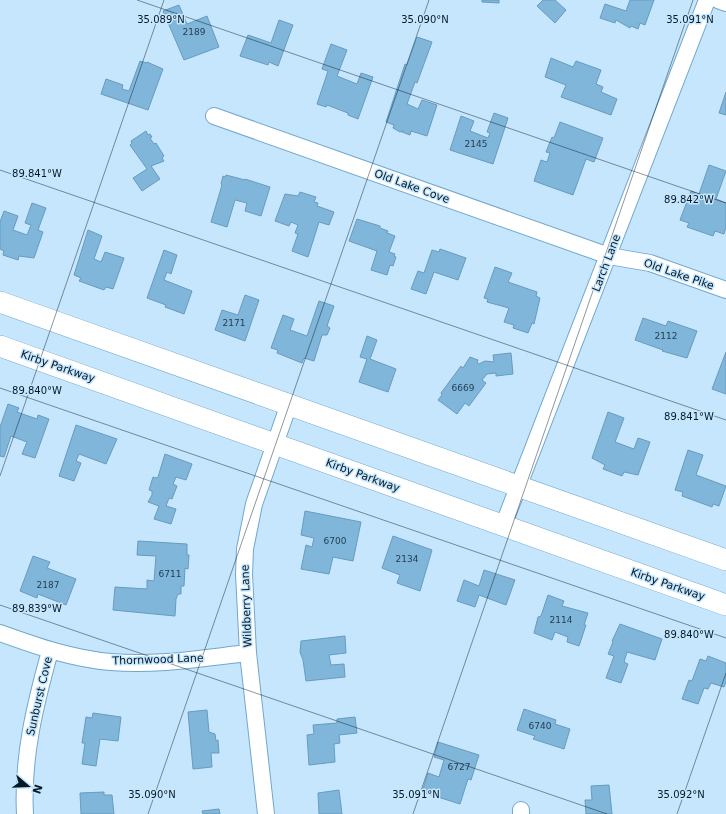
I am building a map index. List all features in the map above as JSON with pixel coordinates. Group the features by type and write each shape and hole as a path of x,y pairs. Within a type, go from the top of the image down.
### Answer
{"main road":[{"path":"0,302 726,560"},
{"name":"Kirby Parkway","path":"0,346 726,605"}],"street":[{"name":"Larch Lane","path":"503,526 707,0"},
{"path":"718,0 726,3"},
{"name":"Old Lake Cove","path":"214,116 609,256"},
{"name":"Old Lake Pike","path":"609,256 650,263 726,290"},
{"name":"Wildberry Lane","path":"266,814 248,654 244,604 246,549 254,504 289,404"},
{"name":"Thornwood Lane","path":"0,633 50,651 90,659 131,663 248,654"},
{"name":"Sunburst Cove","path":"25,814 25,768 29,736 50,651"}],"building":[{"path":"482,0 499,0 499,3 482,2"},
{"path":"543,0 555,0 566,10 555,23 537,6"},
{"path":"630,0 654,0 645,25 640,23 638,29 631,26 630,28 616,20 615,23 600,18 605,4 626,11"},
{"path":"179,5 187,24 207,16 219,47 184,60 163,11"},
{"path":"279,20 293,25 278,66 269,62 268,65 240,56 248,35 271,43"},
{"path":"417,37 432,42 417,83 415,82 407,104 418,109 422,100 437,105 427,136 411,131 410,135 402,132 403,131 400,132 393,128 394,125 386,122 405,64 407,65"},
{"path":"331,44 347,50 337,76 357,84 361,73 373,77 358,119 348,115 348,113 327,105 326,107 317,104 328,71 322,69"},
{"path":"551,58 573,67 576,61 601,70 596,84 603,87 601,92 617,99 611,115 561,97 566,85 545,77"},
{"path":"140,61 147,62 163,69 148,110 101,94 106,79 123,85 122,89 129,91"},
{"path":"726,92 726,115 719,113"},
{"path":"494,113 508,118 493,164 450,150 461,116 474,121 470,131 488,138 490,133 487,132"},
{"path":"560,122 603,138 594,162 586,159 573,195 534,181 541,160 547,162 550,153 546,152 552,137 554,138"},
{"path":"146,131 148,135 150,134 152,137 150,138 154,144 156,143 164,156 162,158 164,161 151,166 160,179 142,191 133,178 147,169 130,145 132,143 131,141"},
{"path":"709,165 726,171 716,199 726,203 726,227 724,234 715,231 713,236 687,227 689,223 680,220 691,191 699,194"},
{"path":"226,175 270,187 261,216 245,211 247,203 235,200 227,227 211,222 222,185 223,176 225,177"},
{"path":"300,192 316,197 314,202 318,203 317,206 334,212 329,225 319,222 308,257 292,251 298,234 295,233 298,225 291,222 289,226 275,221 285,194 298,196"},
{"path":"32,203 46,208 38,230 43,232 34,258 19,256 18,260 3,255 4,251 0,249 0,222 4,211 18,216 13,230 27,235 31,225 25,223"},
{"path":"357,219 380,226 380,228 388,231 387,233 395,236 389,252 395,254 394,256 396,257 393,266 390,265 387,275 371,270 377,251 349,241"},
{"path":"88,230 102,236 94,259 101,262 105,252 124,258 113,289 106,287 104,290 79,281 81,278 74,275"},
{"path":"440,249 466,258 458,280 434,272 426,294 411,289 418,271 424,273 432,250 439,252"},
{"path":"164,250 177,255 171,274 167,272 164,280 192,291 184,314 147,298"},
{"path":"495,267 512,273 508,282 537,292 536,296 540,298 534,324 532,323 528,333 513,328 514,325 504,322 509,308 487,302 488,299 484,298"},
{"path":"245,295 259,300 245,341 215,330 222,310 238,315"},
{"path":"319,301 334,306 327,326 330,328 327,335 322,335 314,361 304,358 302,363 277,353 278,350 271,348 283,315 294,319 290,330 307,336"},
{"path":"643,318 666,326 668,321 697,331 687,358 662,351 663,350 635,340"},
{"path":"367,336 377,340 370,359 396,369 388,392 359,382 367,359 360,357"},
{"path":"726,352 726,394 712,389"},
{"path":"511,353 513,374 496,376 496,373 487,374 482,380 486,383 469,406 465,403 457,414 438,400 442,395 441,393 461,366 463,368 470,357 478,360 477,362 479,364 485,361 494,362 493,355"},
{"path":"8,404 19,408 17,412 37,419 38,415 49,419 35,458 22,454 27,442 11,436 4,457 0,456 0,427"},
{"path":"608,412 624,418 615,442 634,449 638,438 650,442 638,475 624,472 622,476 603,469 605,465 592,458"},
{"path":"76,425 117,439 106,464 79,454 76,461 81,463 74,481 59,476"},
{"path":"688,450 703,455 696,475 726,486 719,506 713,504 712,507 682,496 683,492 675,490"},
{"path":"165,454 192,464 186,480 176,477 173,484 177,486 172,499 169,498 166,506 176,509 171,524 154,519 159,506 148,502 152,495 152,491 149,490 153,477 158,477"},
{"path":"305,511 361,522 353,561 333,557 329,574 301,569 306,545 312,547 314,538 301,535"},
{"path":"393,536 432,550 420,591 397,583 400,575 382,568"},
{"path":"138,541 187,544 187,555 189,555 188,569 185,568 184,586 181,586 181,594 178,594 176,599 175,616 113,610 115,587 147,589 147,580 154,581 156,556 137,555"},
{"path":"33,556 50,562 47,568 76,579 66,605 38,594 37,598 20,591"},
{"path":"484,570 515,580 506,605 479,595 475,607 457,601 464,580 479,586"},
{"path":"548,595 564,601 562,606 588,613 584,625 586,625 579,646 567,642 568,637 555,632 552,640 534,633 538,617 541,616"},
{"path":"620,624 662,639 655,660 627,652 624,662 628,664 621,683 606,678 614,656 608,654"},
{"path":"345,636 346,653 329,655 331,665 344,664 345,677 306,681 303,660 300,652 301,641"},
{"path":"708,656 726,663 726,682 724,687 711,683 708,689 704,688 698,704 682,699 689,680 692,681 700,659 706,661"},
{"path":"524,709 556,720 555,724 570,729 564,749 533,739 535,736 517,730"},
{"path":"207,710 209,732 215,734 216,741 218,740 219,753 211,753 212,767 193,769 188,712"},
{"path":"93,713 121,717 118,741 100,739 96,766 82,764 85,743 82,743 86,717 92,718"},
{"path":"355,717 357,733 339,735 340,743 334,744 335,762 309,765 307,735 314,734 313,725 337,723 337,719"},
{"path":"438,742 479,755 471,780 468,779 460,804 422,792 428,773 439,777 444,760 434,757"},
{"path":"609,785 612,814 586,814 585,800 592,800 591,786"},
{"path":"339,790 342,814 319,814 318,793"},
{"path":"104,792 104,795 112,795 114,814 81,814 80,793"},
{"path":"219,809 220,814 203,814 202,811"}]}
